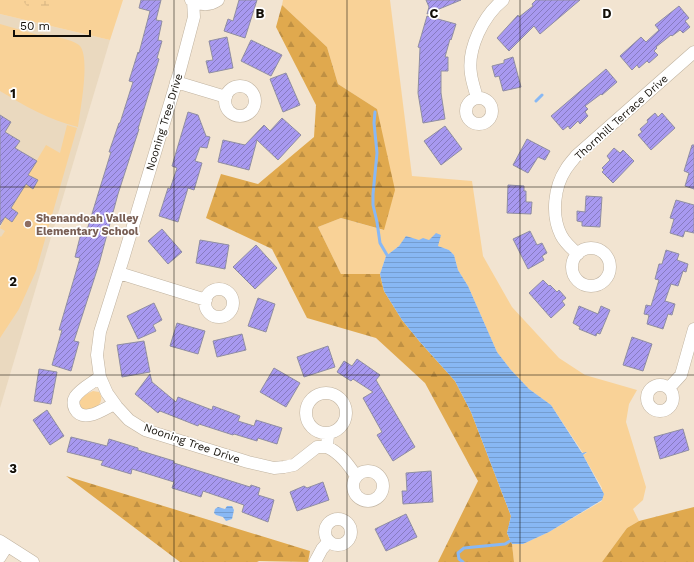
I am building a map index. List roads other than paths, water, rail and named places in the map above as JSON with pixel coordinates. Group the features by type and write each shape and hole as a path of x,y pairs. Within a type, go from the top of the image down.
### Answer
{"street":[{"path":"196,2 211,4 218,0"},
{"path":"477,98 470,74 470,61 474,44 476,36 484,21 500,1"},
{"name":"Nooning Tree Drive","path":"196,2 194,16 176,82 168,104 119,273 100,332 97,355 100,377 114,404 129,420 145,430 248,462 274,468 294,464 316,447 327,446"},
{"name":"Thornhill Terrace Drive","path":"578,254 570,247 561,235 556,215 556,197 560,180 566,168 576,156 694,52"},
{"path":"176,82 226,97"},
{"path":"119,273 206,300"},
{"path":"669,388 681,374 694,329"},
{"path":"100,377 75,396 73,404 75,409 79,414 88,415 114,404"},
{"path":"328,434 327,446 335,450 348,464 356,476"},
{"path":"315,562 322,549 329,541"},
{"path":"0,557 4,543 33,562"}],"water":[{"path":"436,233 441,235 438,246 449,250 454,255 458,270 468,286 497,352 529,389 551,405 582,453 587,452 583,455 604,494 602,500 549,532 523,544 512,544 507,533 511,516 471,412 455,381 402,320 384,291 380,274 386,256 399,246 406,236 419,240 423,238 429,240"},
{"path":"227,506 232,506 234,510 232,519 226,521 223,517 214,513 215,509 218,507 225,509"}],"waterway":[{"path":"536,101 542,95"},
{"path":"375,112 374,123 377,153 373,205 380,243 387,255"},
{"path":"463,562 459,559 458,553 464,548 505,544 510,541"}],"place":[{"name":"Shenandoah Valley Elementary School","path":"28,224"}]}
